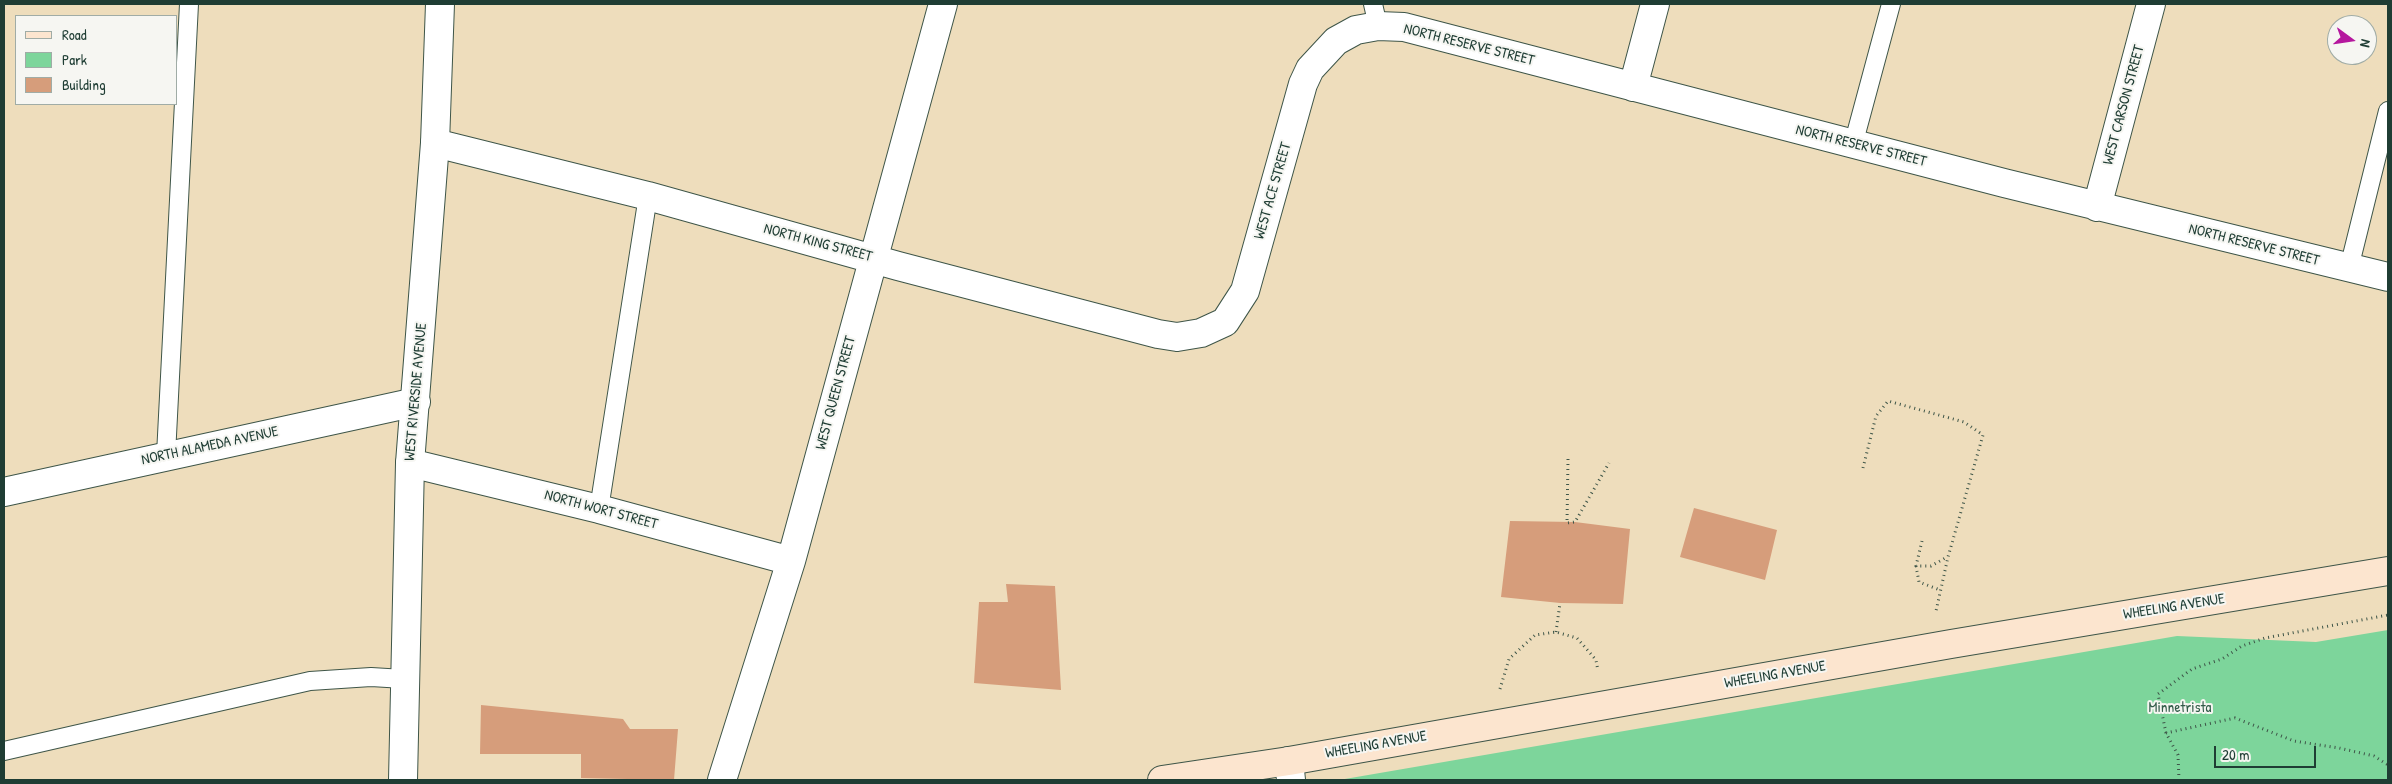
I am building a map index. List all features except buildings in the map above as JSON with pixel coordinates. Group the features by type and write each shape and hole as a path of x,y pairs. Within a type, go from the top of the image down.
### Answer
{"main road":[{"name":"WHEELING AVENUE","path":"1162,780 1290,771 1942,645 2388,571"}],"street":[{"name":"WEST RIVERSIDE AVENUE","path":"403,780 410,464 435,143 440,4"},
{"name":"WEST QUEEN STREET","path":"722,780 791,561 943,4"},
{"path":"1633,87 1655,4"},
{"name":"WEST CARSON STREET","path":"2097,207 2151,4"},
{"name":"NORTH RESERVE STREET","path":"1336,41 1356,30 1376,15 1404,26 1853,144 2097,207 2388,277"},
{"name":"WEST ACE STREET","path":"1202,333 1225,322 1245,291 1303,84 1310,69 1319,57 1336,41"},
{"name":"NORTH KING STREET","path":"435,143 648,196 898,266 1158,334 1177,337 1202,333"},
{"name":"NORTH ALAMEDA AVENUE","path":"4,492 166,455 416,402"},
{"name":"NORTH WORT STREET","path":"410,464 599,509 791,561"}],"lane":[{"path":"166,455 189,4"},
{"path":"1853,144 1891,4"},
{"path":"2349,268 2388,111"},
{"path":"599,509 648,196"},
{"path":"4,751 310,681 372,677 404,679"}],"path":[{"path":"1863,468 1876,416 1888,400 1964,422 1982,435 1948,557 1936,612"},
{"path":"1568,459 1567,523 1575,522 1609,463"},
{"path":"1922,541 1916,566 1919,582 1940,590"},
{"path":"1916,566 1930,566 1948,557"},
{"path":"1556,632 1560,603"},
{"path":"2179,780 2178,755 2166,733 2158,694 2192,668 2222,659 2242,646 2265,638 2388,615"},
{"path":"1500,689 1509,659 1535,635 1556,632 1577,638 1596,660 1598,671"},
{"path":"2166,733 2235,718 2294,741 2374,756 2388,765"}],"green space":[{"name":"Minnetrista","path":"2388,630 2388,780 1339,780 2177,636 2316,642"}]}
